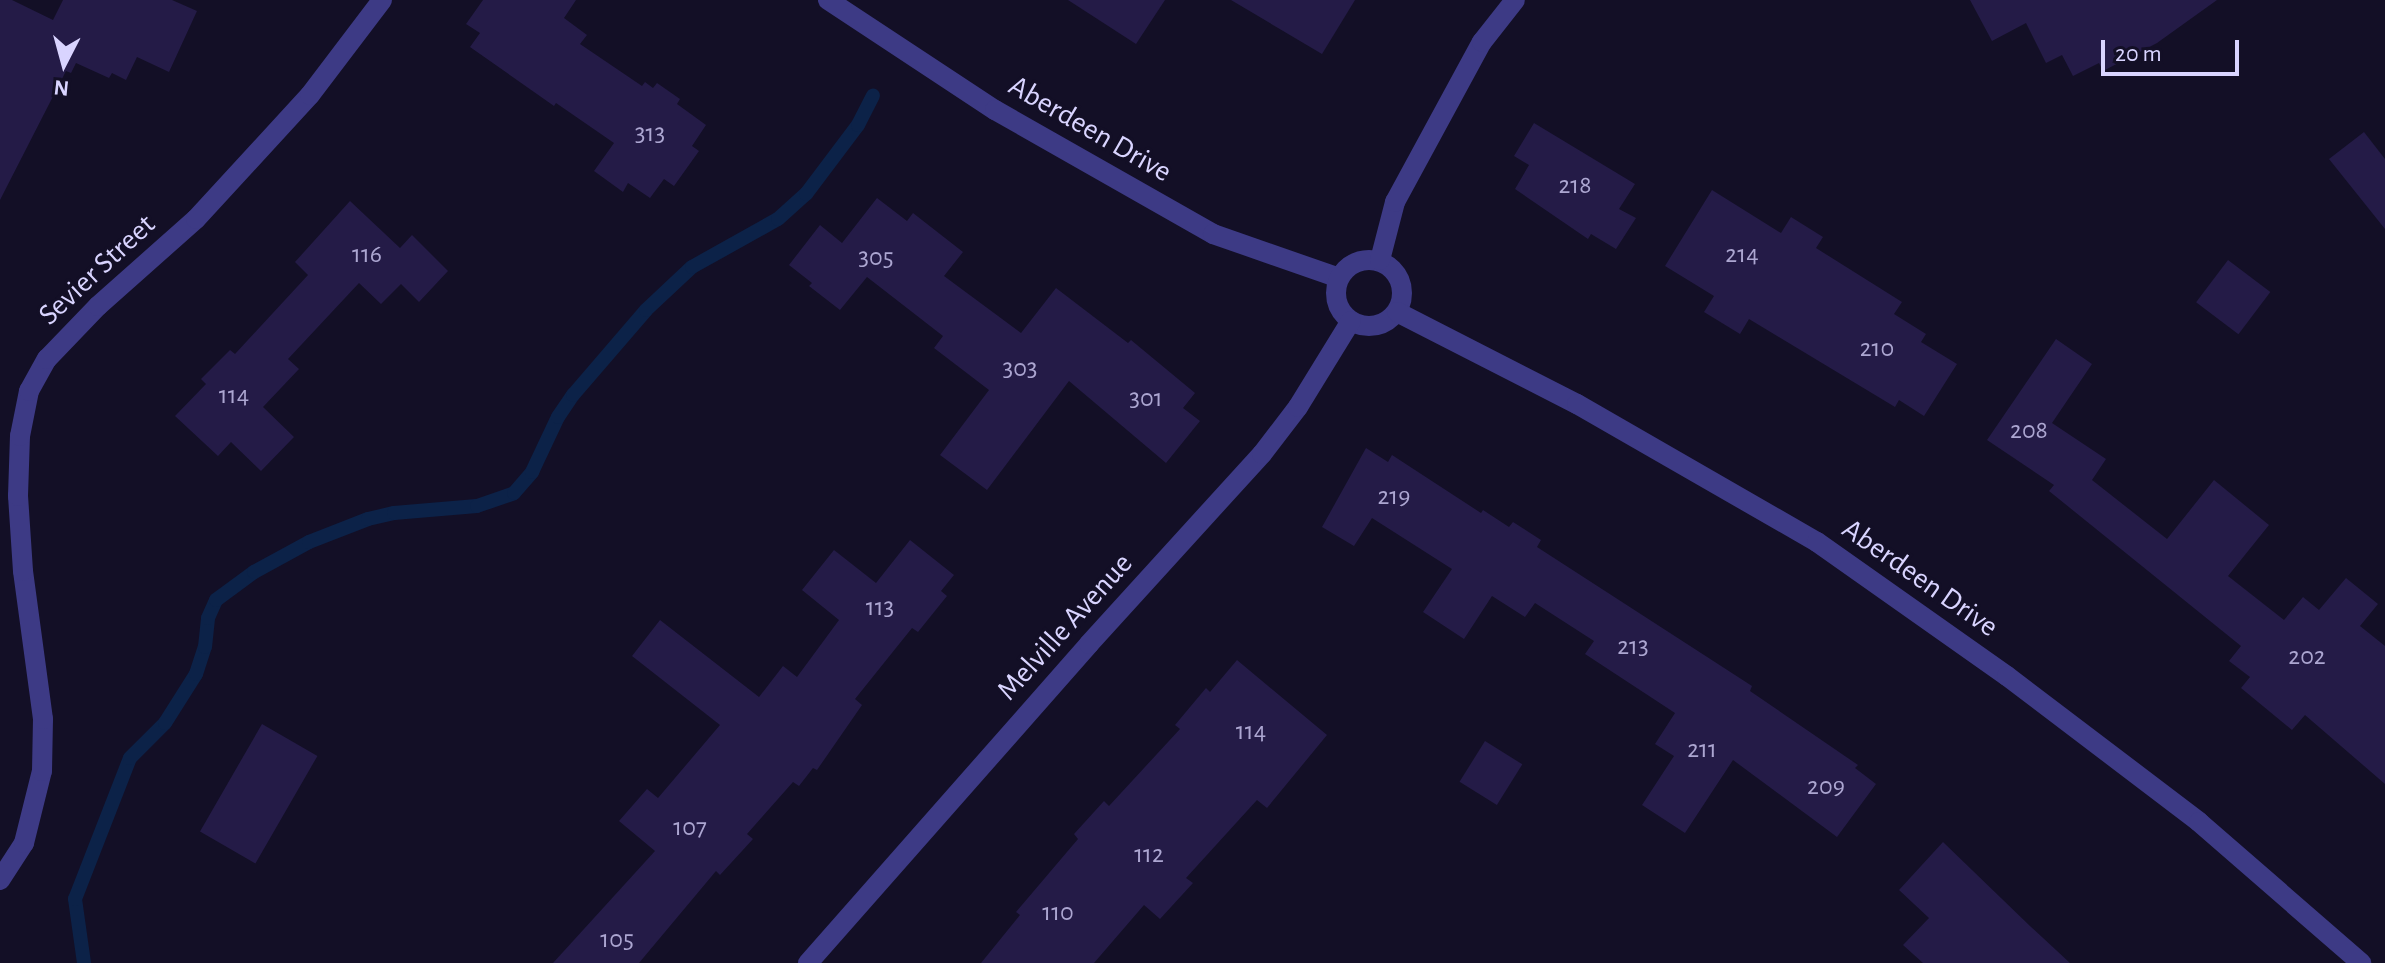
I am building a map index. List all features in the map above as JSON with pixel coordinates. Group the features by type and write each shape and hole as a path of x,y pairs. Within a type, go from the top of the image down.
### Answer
{"street":[{"name":"Sevier Street","path":"0,880 24,843 42,771 43,719 23,571 18,496 20,436 29,391 47,359 98,306 196,219 310,95 382,0"},
{"name":"Aberdeen Drive","path":"828,0 995,110 1213,234 1339,278"},
{"path":"1380,260 1395,202 1482,42 1515,0"},
{"path":"1364,259 1380,260 1393,269 1401,283 1403,298 1397,312 1376,326 1351,321 1340,309 1336,294 1339,278 1349,266 1364,259"},
{"name":"Aberdeen Drive","path":"1397,312 1577,404 1817,542 2007,676 2199,822 2356,962"},
{"name":"Melville Avenue","path":"808,963 1089,644 1262,454 1298,407 1351,321"}],"building":[{"path":"0,0 12,0 53,20 63,0 172,0 197,11 169,72 137,57 126,80 112,73 109,78 76,63 71,73 66,71 0,200"},
{"path":"483,0 576,0 564,18 587,35 580,44 642,86 645,82 653,88 657,83 680,99 677,104 706,125 692,146 699,151 674,186 664,179 650,198 628,183 623,192 594,171 614,143 556,103 554,106 470,47 480,33 466,24"},
{"path":"1068,0 1165,0 1136,44"},
{"path":"1231,0 1355,0 1322,54"},
{"path":"1970,0 2217,0 2157,43 2103,71 2099,63 2073,76 2062,55 2046,63 2026,23 1992,41"},
{"path":"1534,123 1635,184 1619,209 1636,218 1616,249 1591,234 1588,239 1515,189 1529,165 1514,156"},
{"path":"2364,132 2385,159 2385,229 2329,159"},
{"path":"1712,190 1781,233 1791,217 1823,237 1816,248 1902,302 1894,314 1926,334 1921,342 1957,364 1924,416 1899,400 1895,407 1749,319 1740,334 1704,312 1714,296 1665,266"},
{"path":"877,198 907,221 913,213 963,252 944,276 1021,333 1056,288 1128,343 1131,340 1195,393 1183,408 1200,421 1166,463 1069,381 987,490 940,455 989,390 934,348 943,336 867,277 840,310 809,286 812,283 789,265 820,225 842,243"},
{"path":"350,201 400,248 412,235 448,271 419,302 401,284 381,304 359,283 288,359 299,369 263,407 294,437 261,471 231,442 218,456 175,416 206,384 201,379 230,350 235,354 308,275 295,262"},
{"path":"2228,260 2270,292 2238,334 2196,302"},
{"path":"2056,339 2092,364 2052,423 2106,459 2092,480 2167,539 2214,480 2269,525 2228,576 2284,620 2303,597 2319,610 2346,578 2378,604 2360,626 2385,646 2385,784 2305,715 2292,730 2241,688 2250,677 2229,661 2241,646 2049,491 2054,485 1987,440"},
{"path":"1366,448 1388,462 1392,455 1481,513 1483,510 1509,527 1513,522 1541,540 1537,547 1752,686 1750,691 1858,765 1855,768 1876,784 1837,837 1733,760 1685,833 1642,805 1674,756 1655,744 1675,713 1585,654 1594,641 1535,603 1525,617 1492,596 1464,639 1423,612 1452,569 1372,518 1354,546 1322,527"},
{"path":"910,540 954,575 941,591 947,596 918,632 912,628 855,699 862,705 817,770 813,768 799,786 793,782 747,834 753,839 720,875 716,871 639,963 553,963 655,851 619,821 647,789 658,798 720,725 632,656 660,620 759,697 783,666 797,677 839,620 802,590 834,550 876,583"},
{"path":"1237,660 1327,735 1267,808 1257,800 1186,878 1193,883 1160,919 1144,905 1094,963 981,963 1020,915 1016,912 1078,839 1074,834 1104,801 1109,806 1180,729 1175,725 1206,688 1210,692"},
{"path":"262,724 317,756 255,863 200,831"},
{"path":"1485,741 1522,764 1497,805 1460,782"},
{"path":"1943,842 2070,963 1923,963 1903,945 1929,918 1899,890"}],"waterway":[{"path":"84,963 75,899 130,758 165,723 196,674 205,647 208,618 216,600 254,572 309,542 368,519 394,513 477,506 514,493 532,472 558,417 573,395 646,310 692,267 778,219 806,194 858,125 873,96"}]}
